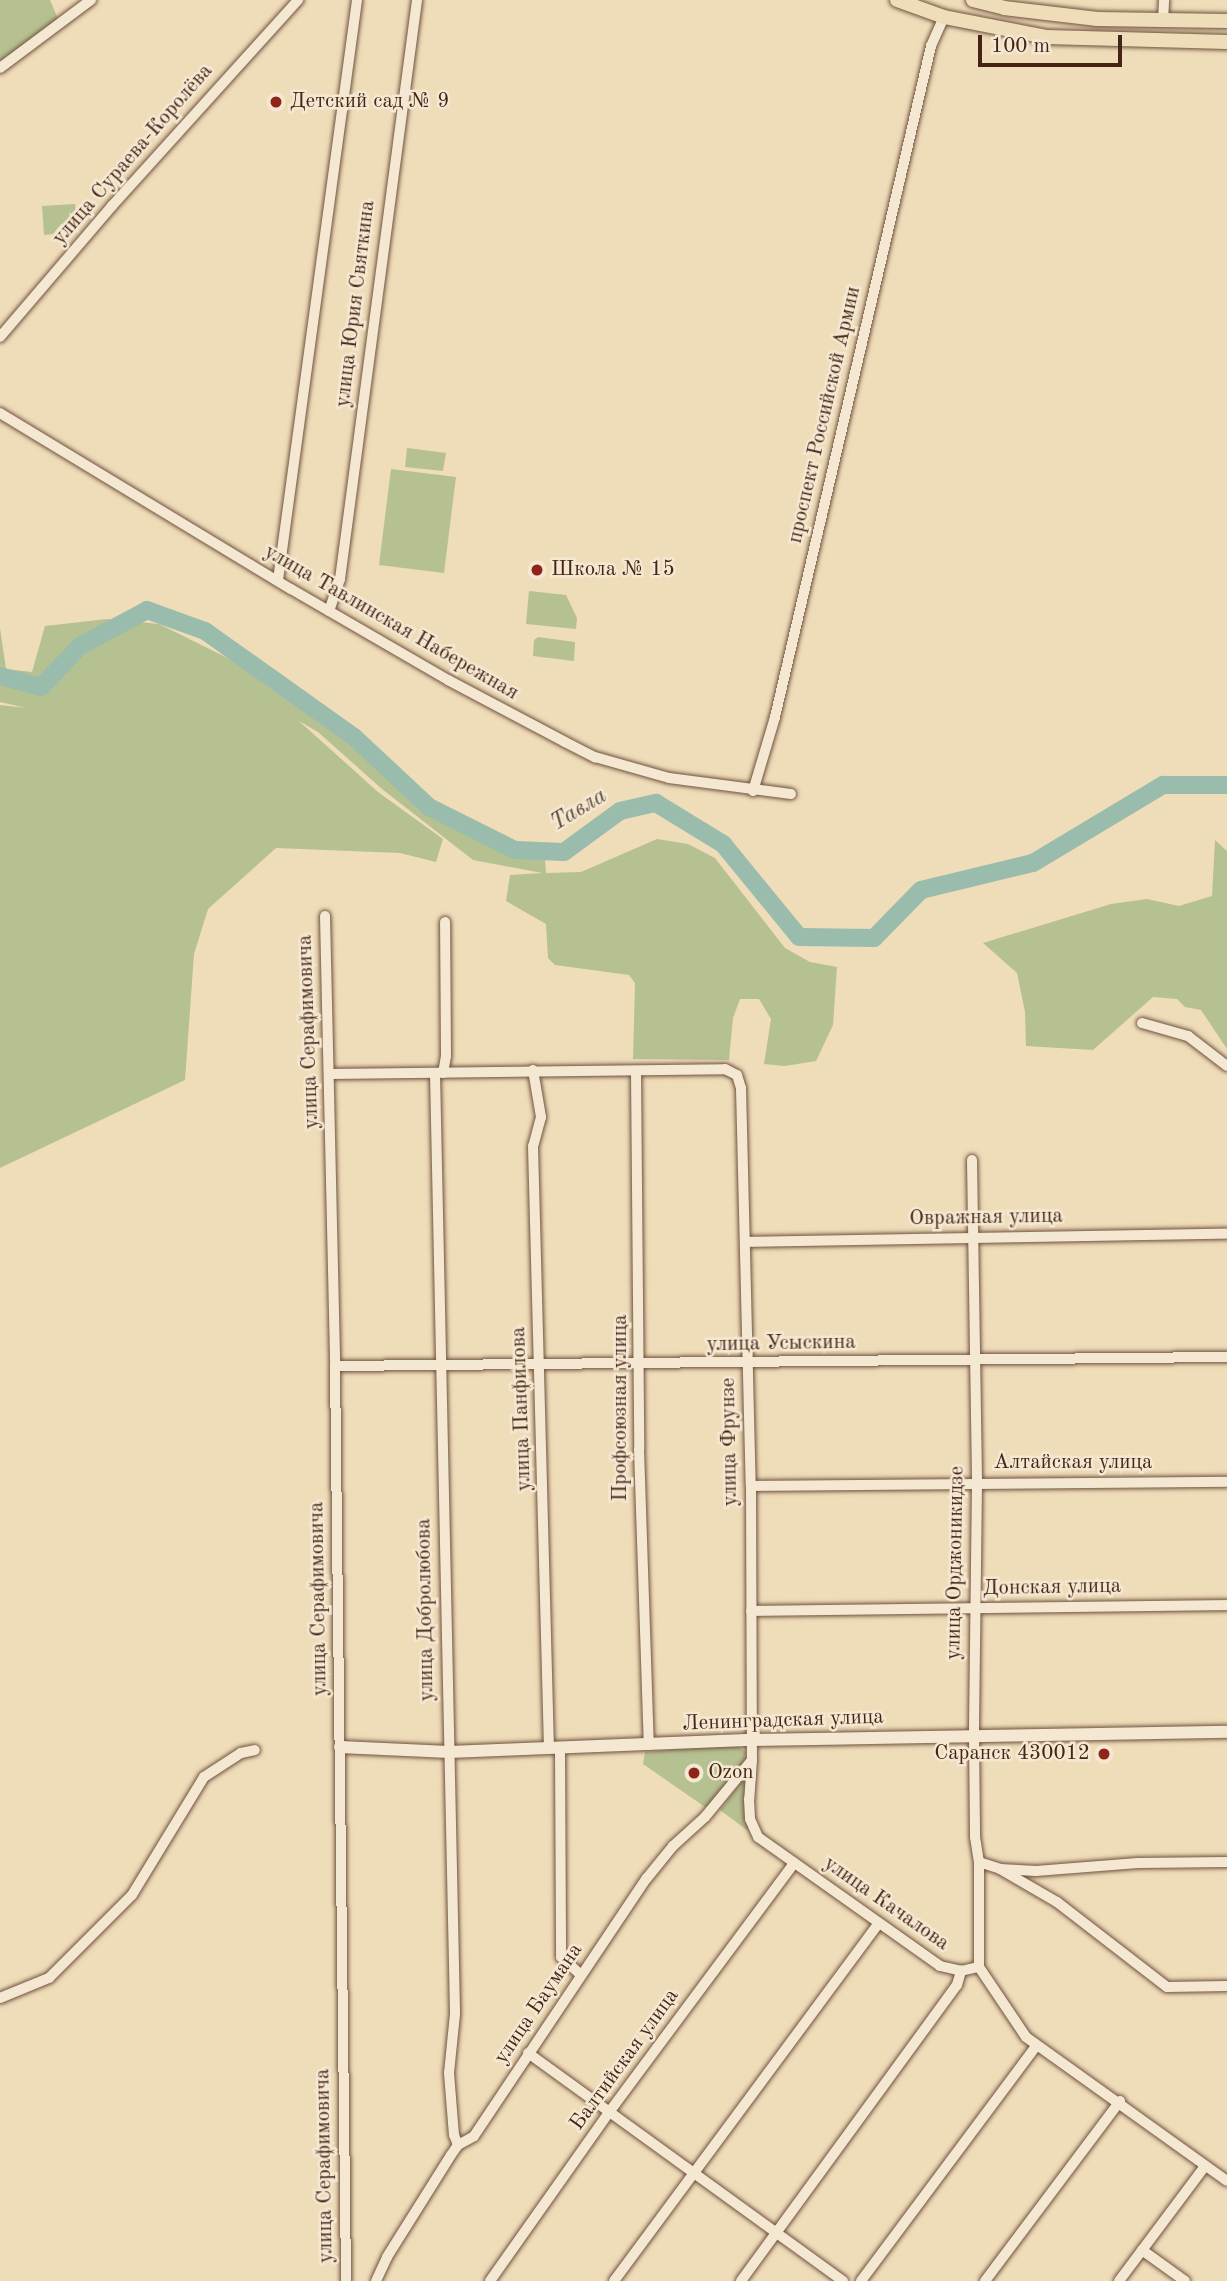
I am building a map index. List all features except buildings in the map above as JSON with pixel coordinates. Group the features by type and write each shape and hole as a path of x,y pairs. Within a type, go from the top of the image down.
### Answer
{"main road":[{"path":"897,0 944,17 1047,37 1227,42"},
{"path":"973,0 1049,15 1163,21 1227,21"}],"street":[{"path":"0,68 91,0"},
{"name":"улица Сураева-Королёва","path":"0,337 120,197 298,0"},
{"name":"улица Юрия Святкина","path":"278,580 357,0"},
{"name":"улица Юрия Святкина","path":"329,611 340,579 417,0"},
{"path":"1163,21 1164,0"},
{"name":"проспект Российской Армии","path":"753,791 775,717 931,46 944,17"},
{"name":"улица Тавлинская Набережная","path":"0,413 448,680 595,757 669,778 791,794"},
{"name":"улица Серафимовича","path":"325,916 335,1366 346,2281"},
{"name":"улица Добролюбова","path":"444,922 446,1056 439,1073 440,1366 455,2014 449,2073 454,2135 458,2145"},
{"path":"1143,1023 1188,1036 1227,1066"},
{"name":"улица Фрунзе","path":"636,1071 725,1069 733,1071 740,1080 751,1486 752,1740"},
{"name":"улица Панфилова","path":"533,1070 541,1117 533,1146 561,1957 581,1975"},
{"path":"330,1074 636,1071"},
{"name":"Профсоюзная улица","path":"636,1071 640,1462 649,1745"},
{"name":"улица Орджоникидзе","path":"972,1160 977,1483 974,1736 975,1837 979,1862 979,1967"},
{"name":"Овражная улица","path":"746,1241 1227,1234"},
{"name":"улица Усыскина","path":"335,1366 747,1364 1227,1357"},
{"name":"Алтайская улица","path":"751,1486 1227,1482"},
{"name":"Донская улица","path":"751,1611 1227,1605"},
{"name":"Ленинградская улица","path":"340,1747 449,1752 752,1740 1227,1732"},
{"name":"улица Качалова","path":"752,1740 749,1799 758,1837 940,1966 961,1971 979,1967"},
{"path":"0,1998 49,1978 132,1895 204,1777 241,1753 255,1749"},
{"name":"улица Баумана","path":"376,2281 387,2258 458,2145 474,2136 581,1975 665,1857 705,1817 752,1760"},
{"path":"979,1862 1000,1869 1057,1902 1167,1987 1227,1986"},
{"path":"1000,1869 1036,1871 1138,1863 1227,1862"},
{"name":"Балтийская улица","path":"490,2281 610,2111 794,1864"},
{"path":"614,2281 878,1924"},
{"path":"979,1967 1026,2037 1120,2101 1227,2180"},
{"path":"741,2281 957,1985 961,1971"},
{"path":"861,2281 1037,2045"},
{"path":"528,2053 843,2281"},
{"path":"985,2281 1120,2101"},
{"path":"1119,2281 1205,2165"},
{"path":"1142,2250 1185,2281"}],"green space":[{"path":"0,0 50,0 58,19 0,61"},
{"path":"75,204 76,214 71,223 61,224 53,234 44,235 42,206"},
{"path":"407,448 446,453 443,471 405,467"},
{"path":"391,469 456,477 444,573 379,565"},
{"path":"529,591 566,595 577,618 576,629 526,624"},
{"path":"107,619 159,624 317,702 441,806 474,839 544,845 546,873 581,872 657,839 688,844 715,858 785,948 810,962 837,967 833,1025 816,1061 785,1066 764,1064 771,1019 759,999 740,999 733,1018 729,1060 633,1059 635,983 629,975 555,965 548,958 546,924 506,901 510,875 542,873 473,860 382,789 318,732 299,721 378,792 443,839 436,862 400,853 276,848 208,909 194,954 185,1080 0,1168 0,705 26,708 0,702 0,628 6,669 32,672 45,626"},
{"path":"538,637 575,642 574,661 533,656 534,640"},
{"path":"1215,840 1227,851 1227,1049 1201,1010 1185,1007 1177,999 1153,997 1093,1050 1026,1046 1025,1012 1017,973 983,943 1111,904 1147,899 1179,906 1212,896"},
{"path":"714,1746 739,1747 746,1752 744,1764 711,1805 705,1807 643,1764 645,1752"},
{"path":"747,1774 748,1821 748,1831 720,1810"}],"waterway":[{"name":"Тавла","path":"0,676 41,687 80,646 147,610 205,631 354,737 429,807 515,850 564,852 620,811 656,803 723,844 799,937 874,938 921,890 1033,863 1163,785 1227,785"}],"place":[{"name":"Детский сад № 9","path":"276,102"},
{"name":"Школа № 15","path":"537,570"},
{"name":"Саранск 430012","path":"1104,1754"},
{"name":"Ozon","path":"694,1773"}]}
